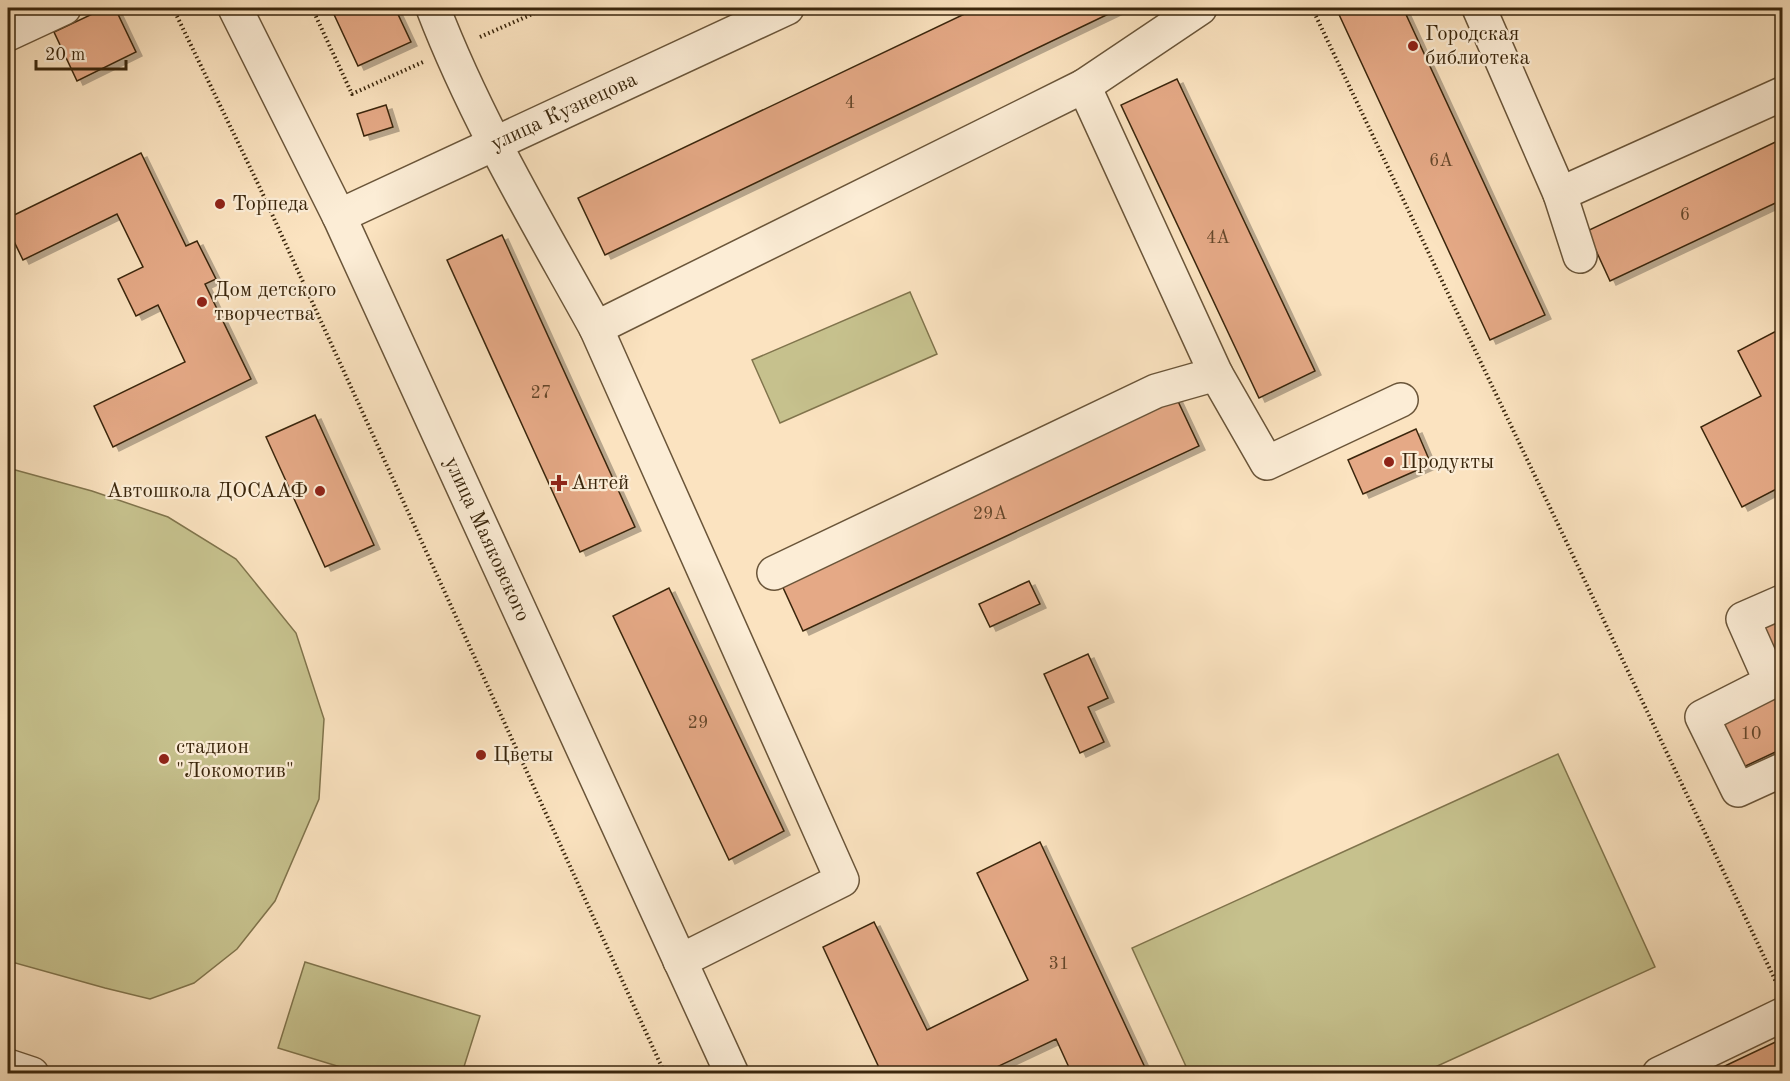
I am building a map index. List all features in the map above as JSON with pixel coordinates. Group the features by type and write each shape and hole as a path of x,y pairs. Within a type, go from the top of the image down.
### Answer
{"street":[{"path":"8,34 64,8"},
{"name":"улица Маяковского","path":"235,8 339,216 732,1074"},
{"path":"434,8 450,51 494,143 596,328 842,880 680,961"},
{"name":"улица Кузнецова","path":"339,216 787,8"},
{"path":"596,328 1084,86 1200,8"},
{"path":"1479,8 1560,194 1580,256"},
{"path":"1084,86 1216,374 1266,463 1401,400"},
{"path":"1560,194 1782,94"},
{"path":"774,573 1156,391 1216,374"},
{"path":"1782,602 1743,619 1771,682 1702,717 1738,790 1782,770"},
{"path":"1659,1074 1782,1015"},
{"path":"8,1066 32,1074"}],"path":[{"path":"173,8 260,188 665,1074"},
{"path":"312,8 352,94"},
{"path":"1312,8 1782,995"}],"shaded area":[{"path":"910,292 937,354 780,423 752,360"},
{"name":"стадион \"Локомотив\"","path":"8,468 92,491 168,517 236,559 296,633 324,719 319,799 275,901 237,949 194,983 150,999 8,961"},
{"path":"1558,754 1655,967 1422,1073 1189,1073 1132,948"},
{"path":"305,962 480,1016 462,1073 360,1073 278,1048"}],"building":[{"path":"105,8 115,8 136,52 77,81 54,32"},
{"path":"331,8 395,8 411,42 358,66"},
{"path":"977,8 1121,8 605,255 578,198"},
{"path":"1336,8 1403,8 1545,315 1490,340"},
{"path":"1177,79 1315,371 1259,398 1121,105"},
{"path":"386,105 393,127 364,136 357,114"},
{"path":"1782,139 1782,200 1610,281 1587,231"},
{"path":"141,153 186,246 197,241 216,279 205,284 251,379 113,447 94,406 185,362 158,305 136,316 118,279 143,267 117,214 23,260 8,229 8,218"},
{"path":"502,235 635,527 580,552 447,260"},
{"path":"1782,328 1782,434 1780,435 1782,440 1782,486 1742,507 1701,427 1761,396 1738,351"},
{"path":"1176,397 1199,446 803,631 780,581"},
{"name":"Автошкола ДОСААФ","path":"315,415 374,545 325,567 266,437"},
{"path":"1416,429 1431,464 1363,494 1348,460"},
{"path":"1029,581 1040,604 990,627 979,604"},
{"path":"669,588 784,831 729,860 613,616"},
{"path":"1782,611 1782,673 1759,621"},
{"path":"1088,654 1108,698 1088,707 1104,742 1080,753 1044,674"},
{"path":"1782,687 1782,749 1737,770 1713,719"},
{"path":"1040,842 1148,1074 1072,1074 1056,1039 982,1074 882,1074 823,947 874,922 927,1030 1028,980 977,873"},
{"path":"1782,1039 1782,1074 1708,1074"}],"place":[{"name":"Городская библиотека","path":"1413,46"},
{"name":"Торпеда","path":"220,204"},
{"name":"Дом детского творчества","path":"202,302"},
{"name":"Продукты","path":"1389,462"},
{"name":"Антей","path":"559,483"},
{"name":"Автошкола ДОСААФ","path":"320,491"},
{"name":"Цветы","path":"481,755"},
{"name":"стадион \"Локомотив\"","path":"164,759"}]}
